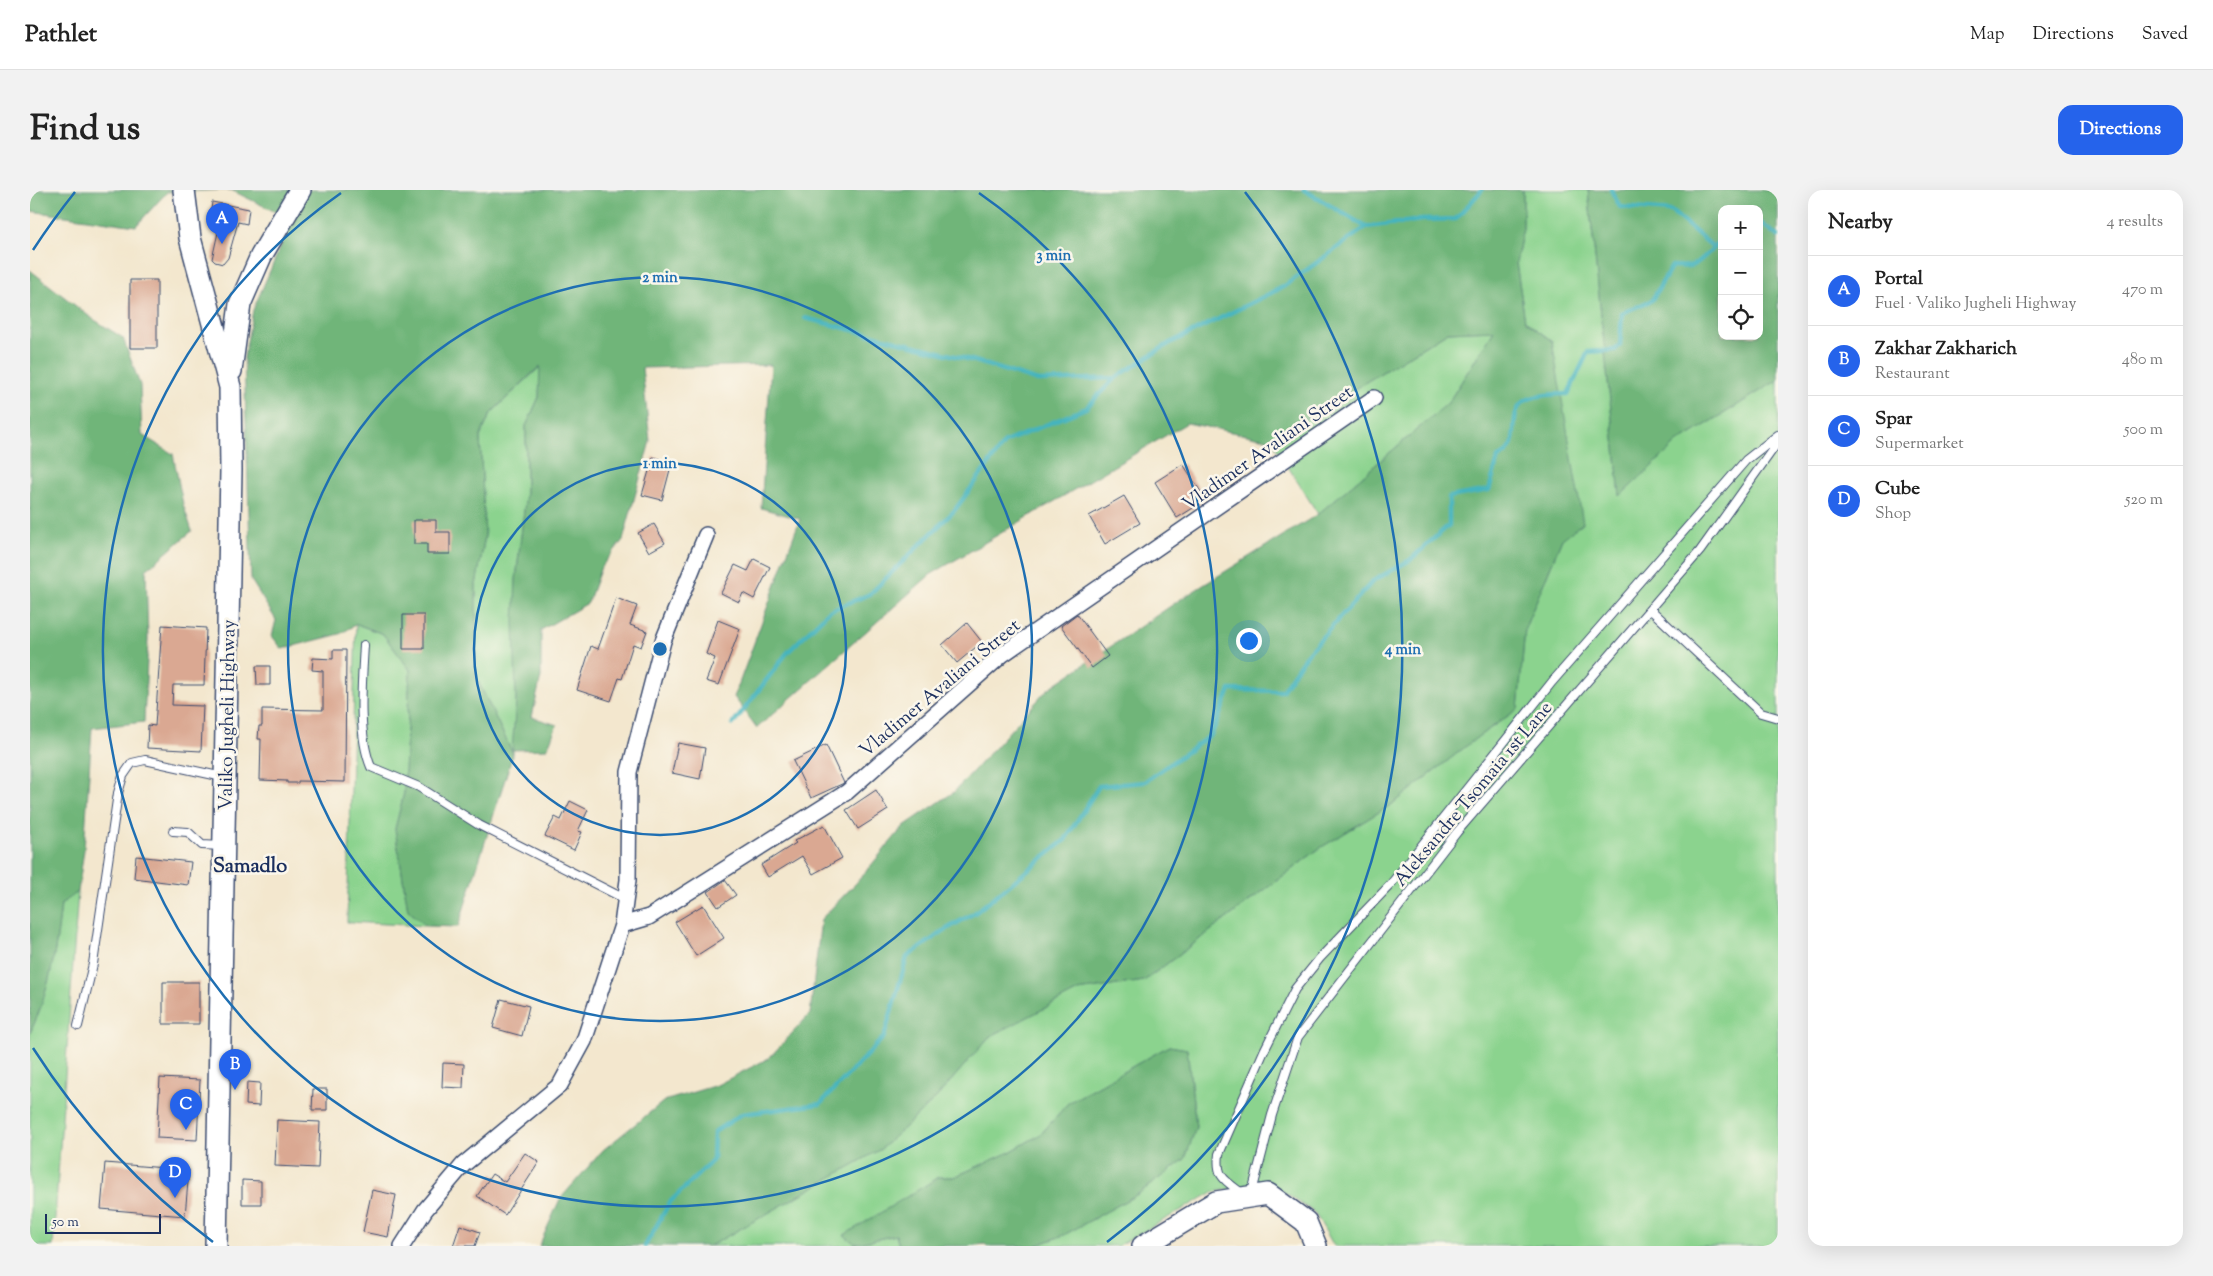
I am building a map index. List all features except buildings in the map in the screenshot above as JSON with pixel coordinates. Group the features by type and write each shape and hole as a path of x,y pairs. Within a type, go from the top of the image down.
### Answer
{"main road":[{"name":"Valiko Jugheli Highway","path":"184,190 190,238 230,387 231,480 216,1246"},
{"path":"230,387 233,344 240,304 261,256 300,190"},
{"path":"1143,1246 1216,1202 1268,1194 1306,1222 1316,1246"}],"street":[{"name":"Vladimer Avaliani Street","path":"622,925 649,917 847,792 1003,654 1374,398"},
{"path":"402,1246 425,1210 463,1165 560,1085 584,1041 622,925 628,880 629,772 663,641 706,535"}],"lane":[{"path":"1249,1197 1220,1176 1217,1167 1219,1154 1264,1051 1295,989 1320,958 1390,885 1559,675 1746,460 1778,434"},
{"name":"Aleksandre Tsomaia 1st Lane","path":"1249,1197 1272,1116 1298,1037 1457,832 1700,551 1778,442"},
{"path":"1650,609 1761,713 1778,718"},
{"path":"364,645 363,725 365,752 371,767 419,787 479,825 625,899"},
{"path":"78,1026 93,964 118,793 123,776 132,763 145,760 225,777"},
{"path":"173,831 188,832 202,845 224,847"}],"green space":[{"path":"30,190 231,190 167,192 136,226 30,211"},
{"path":"231,190 1523,190 1523,228 1516,263 1525,321 1552,341 1583,523 1562,539 1525,628 1518,709 1479,736 1394,803 1320,848 1144,981 1078,991 989,1037 935,1099 881,1149 710,1246 539,1246 560,1199 603,1150 664,1101 717,1085 769,1058 810,1014 821,919 857,882 904,826 954,792 1048,689 1181,599 1318,514 1448,403 1494,330 1448,332 1271,440 1187,423 930,575 757,728 734,697 800,519 761,508 771,365 642,368 650,441 623,540 601,567 588,603 541,630 541,677 532,717 557,725 547,749 512,750 516,700 514,621 516,580 526,493 526,426 539,397 540,366 491,413 480,437 485,536 476,585 476,677 513,754 458,927 426,926 408,910 395,829 404,793 410,670 383,634 357,624 340,634 282,649 272,636 276,620 251,580 244,357 253,310 292,220"},
{"path":"1523,190 1588,190 1620,495 1678,442 1778,380 1778,1246 1334,1246 1315,1213 1270,1183 1213,1192 1118,1246 1035,1246 1064,1235 1138,1194 1185,1159 1196,1127 1187,1049 1169,1046 1068,1103 1041,1134 1010,1152 954,1177 939,1177 855,1244 896,1235 899,1246 710,1246 881,1149 935,1099 989,1037 1078,991 1144,981 1320,848 1394,803 1479,736 1518,709 1525,628 1562,539 1552,341 1525,321 1516,263 1523,228"},
{"path":"1588,190 1778,190 1778,380 1678,442 1620,496"},
{"path":"30,270 90,317 123,338 140,385 142,435 173,454 183,504 192,531 146,570 148,639 144,722 92,728 84,850 78,892 61,904 51,970 43,1001 30,1033"},
{"path":"1494,330 1448,403 1318,514 1271,440 1448,332"},
{"path":"541,366 539,397 526,426 526,493 516,580 516,700 513,754 476,677 476,585 485,536 480,437 491,413"},
{"path":"356,624 383,634 410,670 404,793 395,829 408,910 426,926 347,922"},
{"path":"78,892 53,1246 30,1246 30,1033 43,1001 51,970 61,904"},
{"path":"1169,1046 1187,1049 1196,1127 1185,1159 1138,1194 1064,1235 1035,1246 987,1246 985,1244 969,1246 899,1246 896,1235 855,1244 844,1235 939,1177 954,1177 1010,1152 1041,1134 1068,1103"}],"waterway":[{"path":"1304,190 1366,227 1422,220 1456,219 1482,190"},
{"path":"1611,190 1620,207 1671,211 1712,246"},
{"path":"1763,225 1778,236"},
{"path":"805,318 975,361 1038,381 1115,378 1170,343 1283,287 1366,227"},
{"path":"645,1246 670,1202 713,1160 714,1132 742,1114 820,1104 884,1037 907,957 945,930 976,912 1065,840 1099,786 1144,782 1211,735 1230,690 1282,691 1306,655 1373,581 1410,560 1449,525 1449,497 1489,490 1498,458 1511,445 1519,407 1525,401 1534,397 1568,394 1588,352 1615,350 1620,345 1622,313 1652,300 1672,266 1693,265 1718,243"},
{"path":"733,724 787,653 829,611 870,594 954,511 1005,442 1086,408 1115,378"}],"place":[{"name":"Portal","path":"222,244"},
{"name":"Zakhar Zakharich","path":"235,1090"},
{"name":"Spar","path":"186,1130"},
{"name":"Cube","path":"175,1198"}],"district":[{"name":"Samadlo","path":"250,865"}]}
